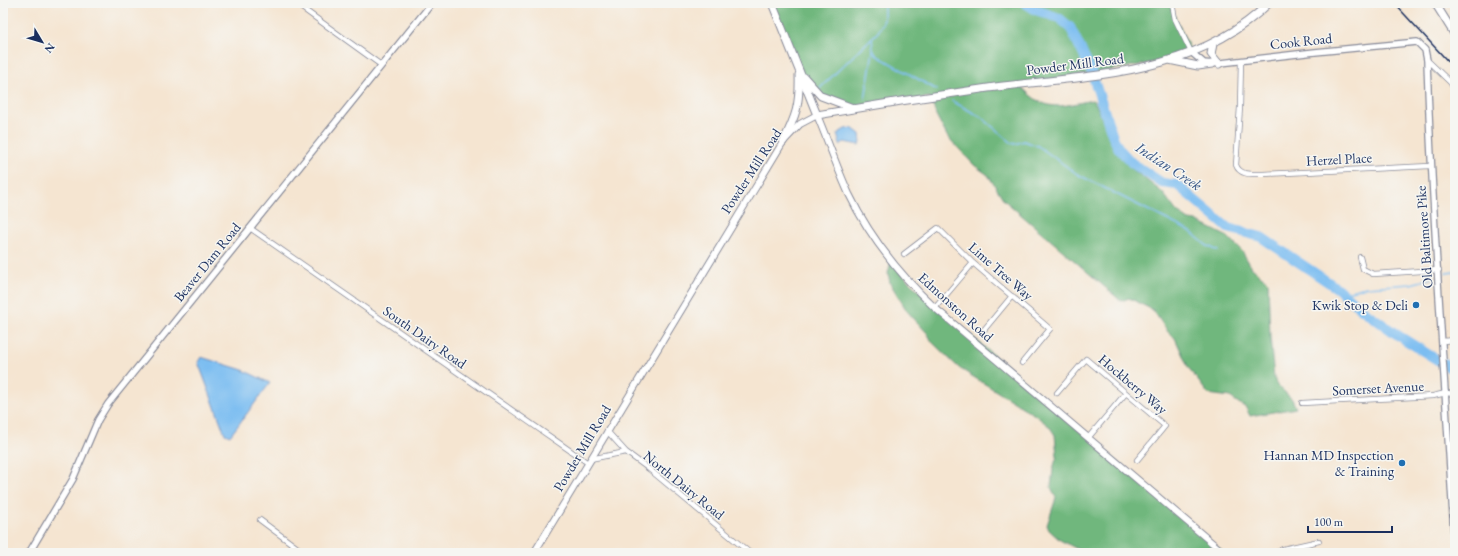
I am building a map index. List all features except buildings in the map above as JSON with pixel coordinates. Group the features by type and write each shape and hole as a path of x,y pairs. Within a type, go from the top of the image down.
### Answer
{"main road":[{"name":"Edmonston Road","path":"772,3 798,71 849,194 868,229 893,263 935,308 1224,553"},
{"name":"Powder Mill Road","path":"534,553 783,142 800,124 817,115 987,88 1104,75 1132,70 1169,60 1213,44 1240,26 1269,3"},
{"path":"1435,3 1455,35"},
{"path":"1169,60 1198,66 1216,64 1211,54 1213,44"},
{"path":"798,71 821,96 828,100 855,109"},
{"path":"783,142 796,113 799,101 798,71"}],"street":[{"path":"295,3 381,65"},
{"name":"Beaver Dam Road","path":"29,553 73,479 104,409 432,3"},
{"path":"1172,3 1175,19 1191,52 1204,63 1216,64"},
{"name":"Old Baltimore Pike","path":"1417,42 1425,50 1427,60 1430,166 1439,270 1455,553"},
{"name":"Cook Road","path":"1216,64 1417,42"},
{"path":"1427,60 1450,82 1455,90"},
{"name":"Herzel Place","path":"1241,61 1240,107 1236,165 1241,172 1248,174 1430,166"},
{"name":"South Dairy Road","path":"250,228 589,461"},
{"name":"Lime Tree Way","path":"904,254 938,228 973,263 1050,329 1022,363"},
{"path":"1360,257 1363,269 1373,274 1439,270"},
{"path":"935,308 973,263"},
{"path":"983,331 1012,296"},
{"path":"1442,341 1455,340"},
{"name":"Hockberry Way","path":"1057,393 1086,359 1165,426 1137,460"},
{"path":"1088,438 1126,393"},
{"name":"Somerset Avenue","path":"1302,403 1432,396 1446,393 1455,394"},
{"name":"North Dairy Road","path":"607,431 626,452 649,469 750,553"},
{"path":"589,461 626,452"},
{"path":"260,520 299,549"},
{"path":"1276,553 1283,549 1319,541"}],"green space":[{"path":"772,3 1172,3 1173,12 1191,52 1169,60 1020,85 1037,100 1053,106 1070,105 1092,100 1095,102 1116,150 1131,168 1163,193 1177,212 1189,220 1196,221 1228,237 1242,251 1252,268 1268,282 1270,336 1274,378 1277,385 1292,399 1296,408 1250,416 1246,408 1230,397 1208,394 1188,367 1175,338 1168,332 1153,310 1129,298 1121,301 1004,200 988,175 974,165 947,136 936,115 930,97 855,109 828,100 798,71"},
{"path":"891,261 911,284 1224,553 1085,553 1060,540 1049,530 1047,525 1056,498 1051,487 1053,469 1057,456 1055,435 1049,426 1035,415 959,368 932,342 928,334 907,311 890,283 888,273"}],"water":[{"path":"852,128 860,134 861,142 859,145 844,142 840,145 837,134 845,129"},
{"path":"201,357 243,370 270,383 230,436 225,434 198,362"}],"waterway":[{"path":"819,89 878,32 884,20 884,3"},
{"name":"Indian Creek","path":"1025,3 1036,10 1059,18 1070,27 1090,68 1113,137 1119,149 1132,163 1162,183 1177,185 1228,228 1261,237 1337,288 1360,308 1399,336 1455,371"},
{"path":"872,39 873,50 876,55 937,90"},
{"path":"865,99 873,51"},
{"path":"952,101 981,117 1012,143 1015,144 1024,141 1038,146 1077,174 1191,232 1206,245 1218,251"},
{"path":"1446,273 1455,272"},
{"path":"1342,293 1366,287 1411,284 1432,278"}],"railway":[{"path":"1394,3 1455,69"}],"place":[{"name":"Kwik Stop & Deli","path":"1416,305"},
{"name":"Hannan MD Inspection & Training","path":"1402,463"}]}
